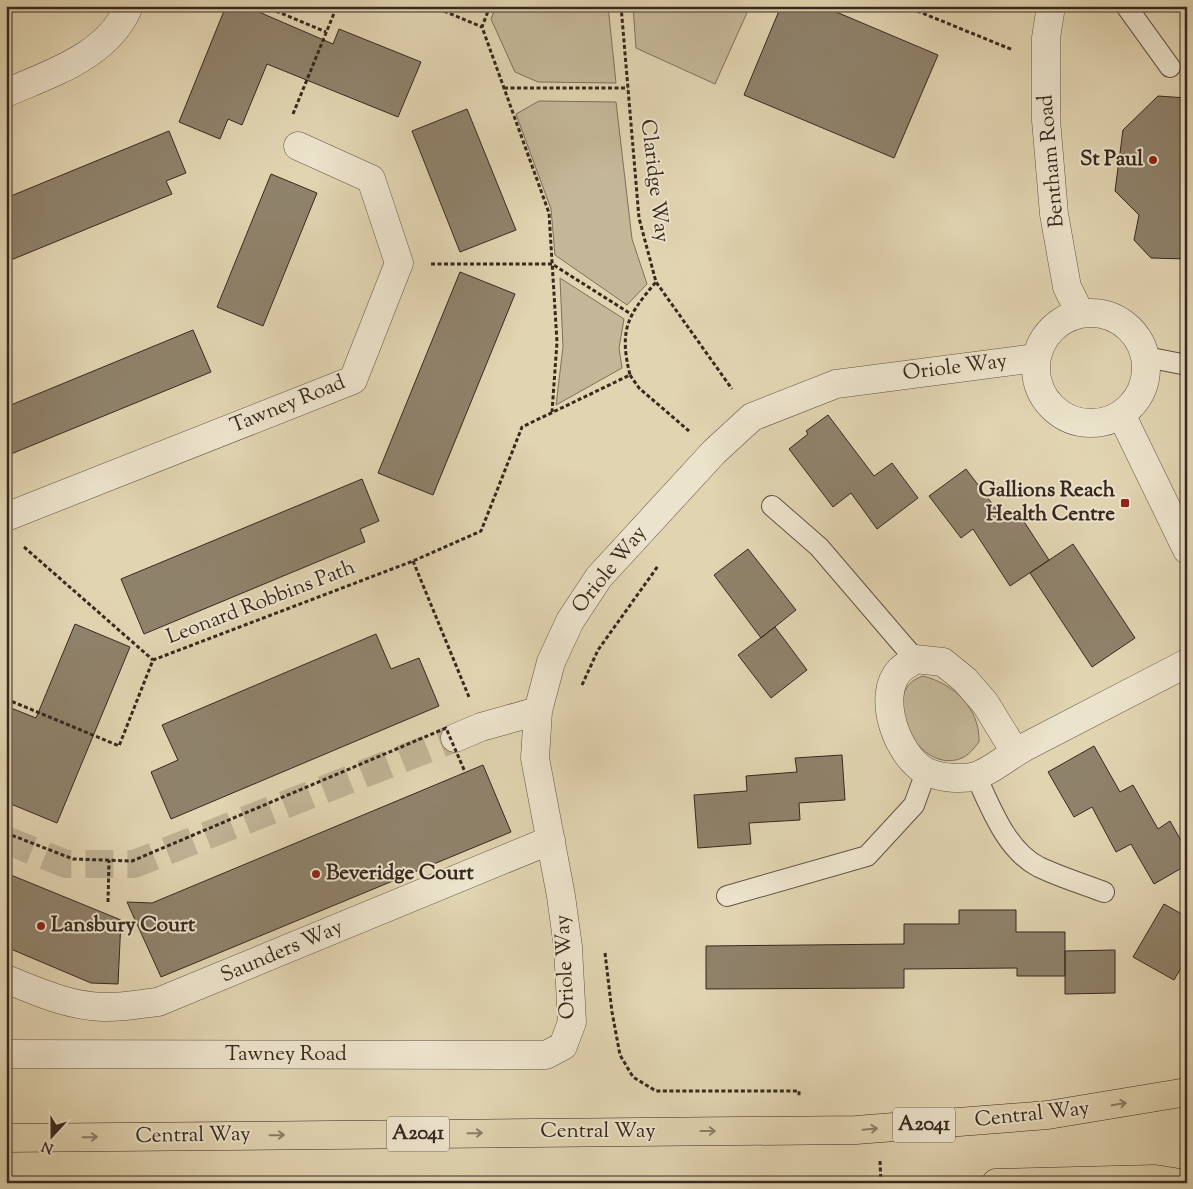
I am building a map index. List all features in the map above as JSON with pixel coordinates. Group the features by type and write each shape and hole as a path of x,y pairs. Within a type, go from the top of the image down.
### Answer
{"main road":[{"name":"Central Way","path":"6,1138 856,1130 1048,1115 1187,1092"},
{"path":"996,1183 1156,1179 1180,1183"}],"street":[{"path":"6,92 76,62 107,40 129,6"},
{"name":"Bentham Road","path":"1051,6 1046,38 1046,120 1054,214 1067,287 1080,313"},
{"path":"298,146 371,179 399,264"},
{"name":"Tawney Road","path":"6,517 353,380 399,264"},
{"path":"1080,313 1103,313 1121,321 1139,339 1146,357 1146,377 1140,395 1121,414 1104,422 1084,423 1066,418 1050,406 1042,396 1036,377 1036,358 1042,340 1055,325 1080,313"},
{"name":"Oriole Way","path":"563,1046 572,1022 568,947 535,758 538,711 551,662 570,620 599,577 714,452 752,417 836,384 1036,358"},
{"path":"1121,414 1187,550"},
{"path":"1015,752 985,703 965,680 943,662 916,659 899,670 892,686 888,708 894,731 909,755 926,772 953,778 976,776 1015,752 1187,663"},
{"path":"455,738 481,727 538,711"},
{"name":"Saunders Way","path":"6,979 54,998 87,1006 105,1007 158,1002 550,840"},
{"name":"Tawney Road","path":"6,1054 546,1055 563,1046"}],"lane":[{"path":"1126,6 1170,66"},
{"path":"1146,357 1187,365"},
{"path":"772,506 819,547 916,659"},
{"path":"727,896 867,856 914,805 926,772"},
{"path":"976,776 995,818 1016,849 1037,866 1104,892"}],"path":[{"path":"264,6 326,32"},
{"path":"298,146 282,140 337,6"},
{"path":"432,6 482,28"},
{"path":"490,6 482,28 549,213 557,342 552,412"},
{"name":"Claridge Way","path":"621,6 639,218 656,282 752,417"},
{"path":"905,6 1046,64"},
{"path":"504,88 628,88"},
{"path":"399,264 552,264 631,314"},
{"path":"656,282 631,314 624,338 630,375 654,401 714,452"},
{"name":"Leonard Robbins Path","path":"6,699 119,746 153,660 412,561 481,531 522,427 630,375"},
{"path":"21,545 153,660"},
{"path":"412,561 481,727"},
{"path":"582,686 598,650 659,565"},
{"path":"6,833 73,860 132,860 446,728 465,772"},
{"path":"108,902 109,860"},
{"path":"604,949 620,1055 633,1077 656,1091 799,1091"},
{"path":"881,1168 881,1183"}],"shaded area":[{"path":"496,6 608,6 616,83 538,82 515,72 491,19"},
{"path":"633,6 750,6 715,84 636,48"},
{"path":"539,101 616,102 632,239 647,284 627,305 555,255 551,209 516,114"},
{"path":"560,278 624,319 619,348 622,368 556,405 563,347"},
{"path":"923,676 955,691 970,708 975,718 979,742 962,758 946,761 931,755 918,744 908,730 903,714 903,698 909,685"}],"building":[{"path":"226,6 245,6 333,44 339,29 421,62 398,117 267,64 242,125 228,119 220,139 179,122"},
{"path":"781,6 822,6 938,55 894,158 744,95"},
{"name":"St Paul","path":"1158,96 1187,98 1187,259 1151,258 1134,240 1139,215 1115,191 1123,130"},
{"path":"467,109 516,230 460,252 412,131"},
{"path":"169,131 186,173 166,181 172,194 6,262 6,198"},
{"path":"271,174 317,193 263,326 217,307"},
{"path":"460,272 515,294 433,495 378,473"},
{"path":"193,330 211,372 6,456 6,407"},
{"path":"828,415 874,476 892,463 918,498 877,529 851,493 833,507 789,449 808,434 806,431"},
{"path":"966,469 1006,522 1019,514 1049,560 1010,586 973,529 961,538 929,496"},
{"path":"362,479 379,521 360,529 365,542 144,634 121,579"},
{"path":"1073,544 1135,638 1092,667 1030,573"},
{"path":"748,549 796,610 761,638 714,575"},
{"path":"75,624 130,647 57,823 6,802 6,706 36,718"},
{"path":"775,627 807,670 771,698 738,655"},
{"path":"376,634 391,669 419,658 439,706 171,819 151,772 178,760 162,725"},
{"path":"1094,746 1120,792 1133,785 1158,829 1170,821 1187,851 1187,865 1154,884 1131,844 1116,852 1092,807 1074,817 1048,772"},
{"path":"842,755 845,800 799,803 800,820 749,823 751,844 698,848 694,795 747,791 746,776 797,772 795,758"},
{"name":"Beveridge Court","path":"483,765 511,832 161,977 127,902 152,903"},
{"name":"Lansbury Court","path":"6,873 121,920 118,984 91,983 6,947"},
{"path":"1164,904 1187,917 1187,958 1174,980 1133,957"},
{"path":"959,910 1016,910 1016,932 1065,932 1065,976 1017,976 1017,968 904,969 904,988 706,989 706,946 904,944 904,924 959,924"},
{"path":"1115,950 1115,993 1065,994 1065,951"}],"tunnel":[{"path":"6,840 66,864 134,864 455,738"}],"place":[{"name":"St Paul","path":"1153,160"},
{"name":"Gallions Reach Health Centre","path":"1125,503"},
{"name":"Beveridge Court","path":"316,874"},
{"name":"Lansbury Court","path":"41,926"}]}
